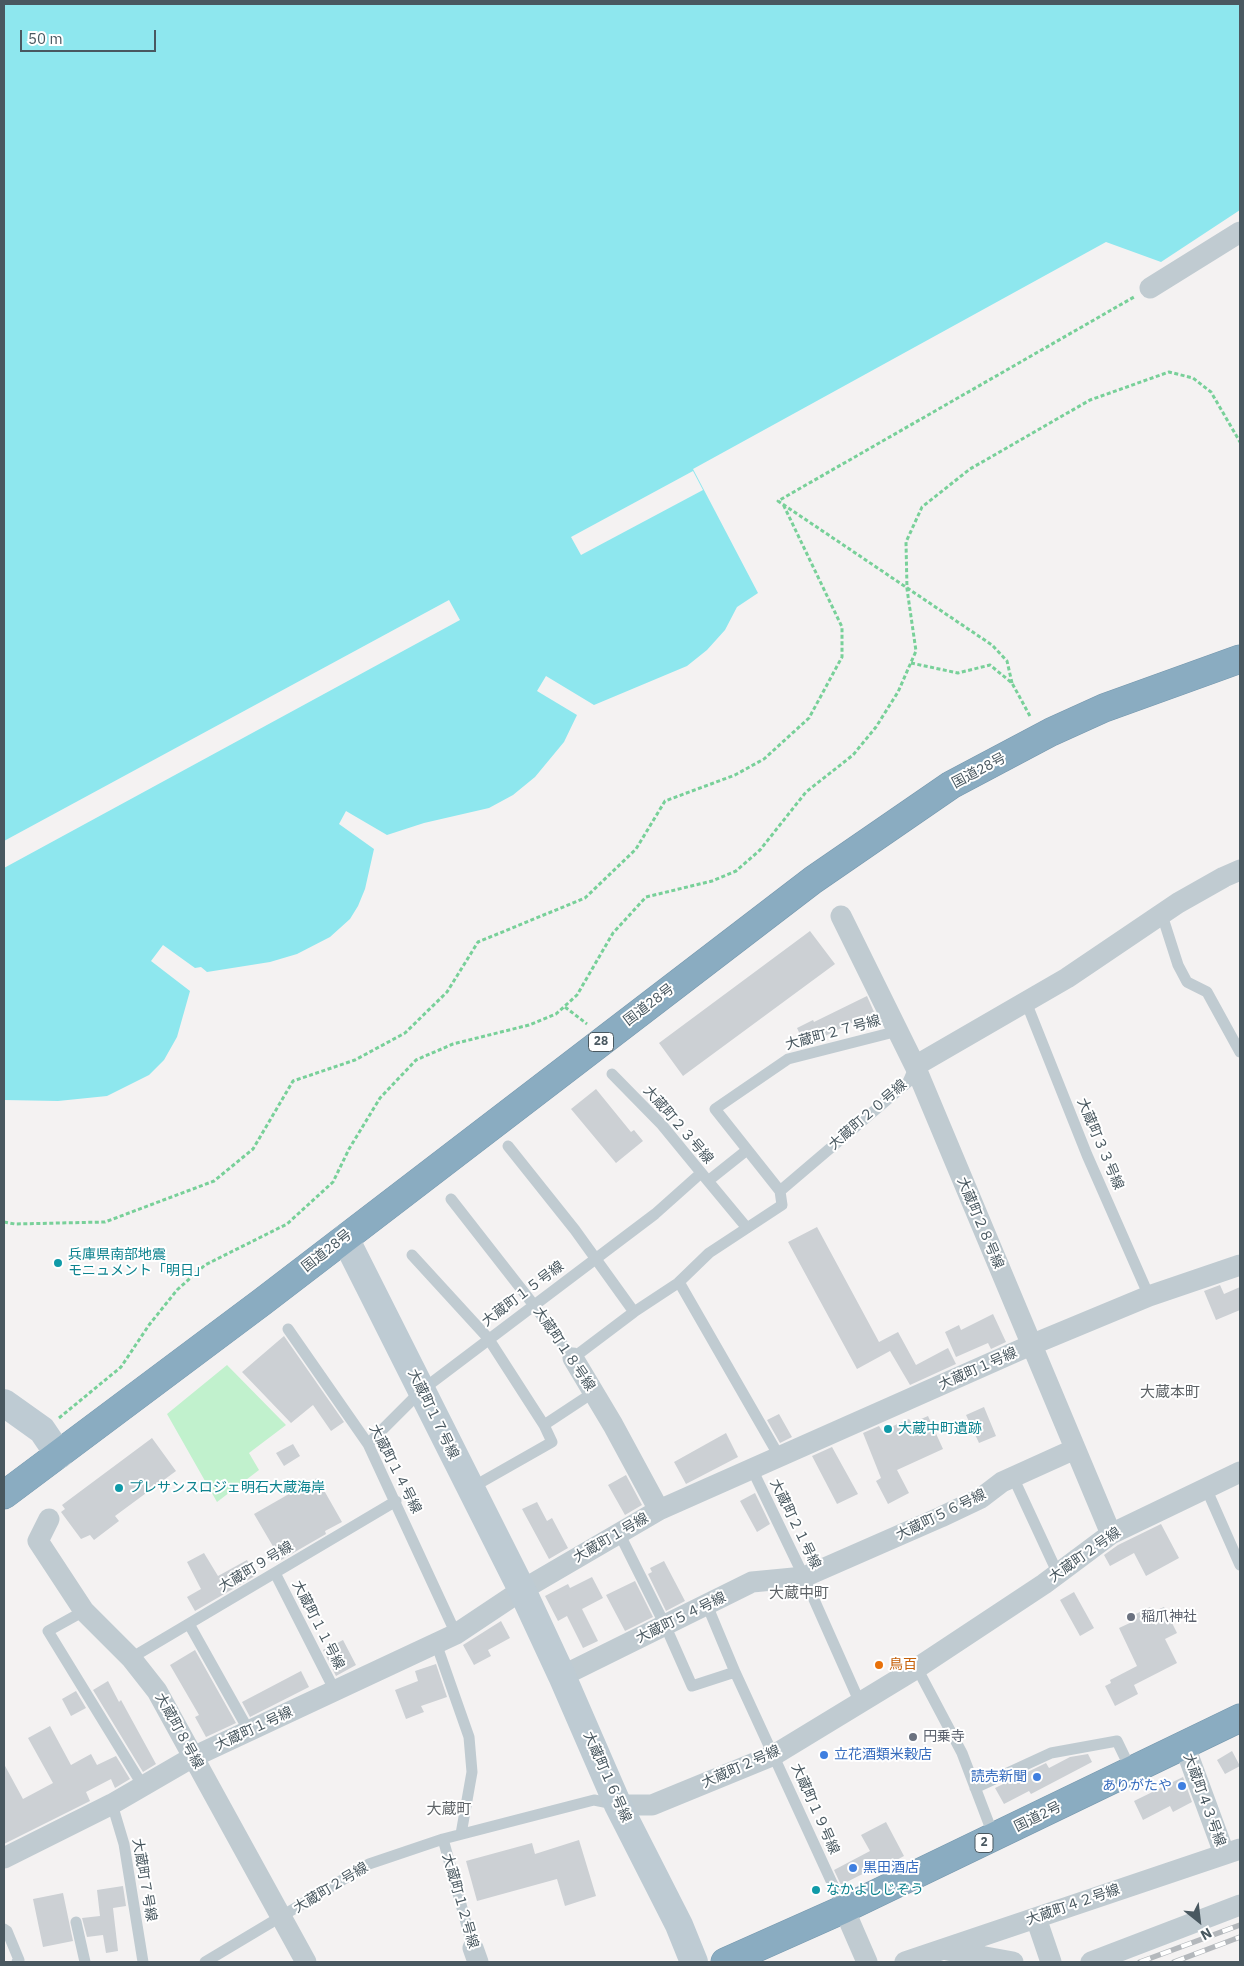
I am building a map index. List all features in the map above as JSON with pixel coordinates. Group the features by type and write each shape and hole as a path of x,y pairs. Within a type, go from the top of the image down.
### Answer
{"highway":[{"name":"国道28号","path":"4,1495 345,1238 813,880 951,786 1104,708 1240,659"},
{"name":"国道2号","path":"725,1962 844,1910 1185,1747 1240,1718"}],"street":[{"path":"1150,288 1240,232"},
{"name":"大蔵町２０号線","path":"915,1066 1068,978 1178,903 1240,870"},
{"name":"大蔵町２８号線","path":"841,916 915,1066 1111,1534"},
{"name":"大蔵町１７号線","path":"345,1238 422,1390 469,1489 522,1590"},
{"name":"大蔵町１号線","path":"4,1858 112,1804 193,1757 456,1634 522,1590 659,1510 1031,1345 1149,1296 1240,1265"},
{"name":"大蔵町１８号線","path":"573,1358 594,1392 659,1510"},
{"path":"4,1404 42,1430 59,1455"},
{"name":"大蔵町５６号線","path":"804,1577 981,1498 1002,1482 1075,1449"},
{"name":"大蔵町２号線","path":"618,1805 652,1805 774,1755 917,1668 1058,1574 1111,1534 1240,1472"},
{"name":"大蔵町８号線","path":"49,1519 38,1541 84,1611 131,1658 157,1691 306,1962"},
{"name":"大蔵町５４号線","path":"562,1676 752,1582 804,1577"},
{"name":"大蔵町１６号線","path":"522,1590 618,1805 679,1925 694,1962"},
{"name":"大蔵町４３号線","path":"1185,1747 1232,1851"},
{"name":"大蔵町４２号線","path":"905,1962 1232,1851"},
{"path":"1091,1962 1240,1906"},
{"path":"844,1910 867,1962"},
{"path":"1036,1918 1051,1962"},
{"path":"944,1950 1013,1962"}],"lane":[{"path":"1162,915 1178,965 1187,982 1207,992 1240,1052"},
{"name":"大蔵町３３号線","path":"1026,1002 1087,1155 1149,1296"},
{"name":"大蔵町２７号線","path":"780,1191 715,1109 788,1059 898,1031"},
{"name":"大蔵町２０号線","path":"780,1191 908,1082 915,1066"},
{"name":"大蔵町２３号線","path":"612,1074 662,1125 704,1177 747,1150"},
{"path":"508,1146 596,1258 634,1312"},
{"path":"704,1177 747,1228"},
{"name":"大蔵町１５号線","path":"368,1444 422,1390 533,1304 704,1177"},
{"path":"573,1358 634,1312 679,1282 709,1253 782,1205 780,1191"},
{"name":"大蔵町１８号線","path":"451,1200 573,1358"},
{"path":"412,1255 488,1338 544,1425 552,1442 469,1489"},
{"path":"679,1282 778,1456"},
{"name":"大蔵町１４号線","path":"288,1329 368,1444 456,1634"},
{"path":"544,1425 594,1392"},
{"name":"大蔵町２１号線","path":"752,1469 804,1577 860,1703"},
{"path":"1013,1477 1058,1574"},
{"path":"1206,1488 1240,1565"},
{"name":"大蔵町９号線","path":"131,1658 396,1501"},
{"path":"619,1533 665,1625 692,1686 735,1672"},
{"name":"大蔵町１１号線","path":"275,1573 335,1691"},
{"name":"大蔵町１９号線","path":"707,1605 735,1672 844,1910"},
{"path":"84,1611 48,1631 143,1786"},
{"path":"189,1624 249,1731"},
{"path":"436,1644 469,1737 472,1772 461,1834"},
{"path":"917,1668 962,1753 994,1838"},
{"path":"975,1788 1051,1753 1117,1741 1132,1772"},
{"name":"大蔵町２号線","path":"204,1962 369,1864 443,1839 594,1800 618,1805"},
{"name":"大蔵町７号線","path":"112,1804 124,1844 143,1962"},
{"name":"大蔵町１２号線","path":"443,1839 476,1955"},
{"path":"76,1922 85,1962"},
{"path":"4,1929 7,1930 19,1960 17,1962"}],"path":[{"path":"1042,738 1012,683 1007,661 992,645 778,501 1150,288"},
{"path":"42,1430 66,1414 121,1367 149,1325 177,1290 205,1264 287,1224 332,1182 349,1149 380,1098 416,1060 453,1044 530,1025 556,1014 577,995 613,933 646,897 712,881 736,871 760,850 806,792 853,755 876,727 898,692 916,651 907,589 906,542 922,507 970,469 1090,400 1169,372 1193,378 1211,392 1240,442"},
{"path":"4,1222 15,1224 105,1222 214,1181 253,1149 293,1081 355,1060 405,1033 447,992 478,942 585,898 636,849 665,800 735,775 764,759 809,718 842,657 842,627 783,504"},
{"path":"911,663 958,673 990,665 1012,683"},
{"path":"565,1007 605,1039"}],"green space":[{"path":"227,1365 286,1425 249,1453 259,1470 217,1502 167,1414"}],"water":[{"path":"4,4 1240,4 1240,210 1161,262 1106,242 693,469 758,593 737,607 725,630 707,650 687,666 594,705 546,676 537,691 577,715 564,742 535,777 513,795 489,808 424,823 387,835 346,811 339,824 374,849 365,889 358,906 350,919 330,937 297,954 270,962 207,972 201,967 195,968 163,945 151,961 190,991 177,1037 164,1060 149,1075 107,1096 58,1101 4,1100"}],"pier":[{"path":"693,471 703,490 581,555 571,537"},
{"path":"449,600 460,620 4,868 4,841"}],"building":[{"path":"810,931 835,964 683,1076 659,1043"},
{"path":"867,996 874,1012 821,1038 823,1040 806,1047 797,1028 813,1020 814,1022"},
{"path":"596,1089 631,1132 634,1130 643,1141 616,1163 571,1109"},
{"path":"817,1227 879,1342 898,1332 916,1365 948,1348 956,1364 910,1385 890,1351 857,1369 788,1242"},
{"path":"1220,1285 1224,1294 1240,1287 1240,1310 1216,1320 1204,1291"},
{"path":"993,1314 1006,1342 991,1349 988,1343 956,1357 945,1332 959,1325 961,1330"},
{"path":"284,1336 344,1422 331,1431 313,1405 291,1423 242,1372"},
{"path":"984,1407 996,1436 979,1443 966,1415"},
{"path":"779,1414 792,1437 780,1443 767,1420"},
{"path":"928,1416 943,1449 897,1470 909,1493 888,1504 876,1481 881,1478 863,1433 879,1426 882,1431 909,1419 912,1423"},
{"path":"726,1433 738,1457 686,1484 674,1462"},
{"name":"プレサンスロジェ明石大蔵海岸","path":"152,1438 176,1471 115,1516 119,1521 94,1540 90,1535 81,1539 61,1512 65,1509 62,1505"},
{"path":"293,1444 300,1456 284,1466 276,1453"},
{"path":"832,1447 858,1494 837,1504 812,1456"},
{"path":"626,1475 642,1505 625,1515 608,1485"},
{"path":"317,1478 342,1522 325,1531 326,1534 281,1560 254,1514"},
{"path":"755,1493 770,1524 757,1532 740,1501"},
{"path":"537,1502 547,1521 552,1518 568,1548 549,1559 522,1509"},
{"path":"1161,1524 1179,1558 1146,1576 1134,1553 1110,1566 1104,1555 1118,1545"},
{"path":"204,1553 218,1576 247,1560 255,1576 195,1611 187,1597 201,1589 187,1562"},
{"path":"664,1561 685,1601 666,1611 648,1574 652,1572 650,1568"},
{"path":"592,1577 603,1598 582,1609 598,1641 583,1648 567,1616 558,1621 545,1596 568,1584 570,1588"},
{"path":"635,1581 653,1617 625,1631 606,1595"},
{"path":"1074,1592 1094,1628 1080,1636 1060,1600"},
{"path":"1150,1607 1152,1612 1164,1607 1177,1633 1165,1639 1177,1663 1134,1685 1138,1694 1115,1706 1105,1686 1111,1683 1110,1680 1137,1666 1119,1628 1132,1622 1130,1617"},
{"path":"501,1621 510,1638 488,1650 491,1656 474,1665 463,1645"},
{"path":"343,1640 356,1665 336,1676 323,1650"},
{"path":"195,1650 236,1723 206,1737 195,1717 199,1715 170,1665"},
{"path":"436,1664 447,1697 421,1706 424,1712 406,1719 395,1690 418,1681 415,1671"},
{"path":"301,1671 309,1687 250,1717 242,1702"},
{"path":"108,1681 119,1702 121,1700 156,1764 143,1772 93,1690"},
{"path":"76,1691 86,1708 71,1716 62,1699"},
{"path":"50,1726 71,1765 91,1754 97,1765 116,1756 130,1779 115,1788 111,1779 86,1792 90,1801 4,1844 4,1764 23,1799 53,1783 28,1738"},
{"path":"1232,1751 1240,1766 1225,1774 1217,1760"},
{"path":"1088,1754 1092,1762 1031,1794 1029,1791 1004,1804 995,1788 1046,1763 1049,1768 1070,1757"},
{"path":"1183,1777 1192,1802 1173,1812 1170,1806 1143,1820 1134,1801"},
{"path":"886,1822 904,1856 880,1869 878,1866 841,1885 834,1870 870,1851 861,1835"},
{"path":"579,1840 596,1896 565,1906 557,1879 477,1901 466,1861 532,1843 535,1854"},
{"path":"123,1886 126,1906 113,1908 118,1951 106,1953 103,1935 87,1937 82,1918 100,1916 97,1890"},
{"path":"63,1893 73,1941 43,1947 33,1899"}],"railway":[{"path":"1140,1962 1240,1925"},
{"path":"1174,1962 1240,1937"}],"place":[{"name":"兵庫県南部地震 モニュメント「明日」","path":"58,1263"},
{"name":"大蔵中町遺跡","path":"888,1429"},
{"name":"プレサンスロジェ明石大蔵海岸","path":"119,1488"},
{"name":"稲爪神社","path":"1131,1617"},
{"name":"鳥百","path":"879,1665"},
{"name":"円乗寺","path":"913,1737"},
{"name":"立花酒類米穀店","path":"824,1755"},
{"name":"読売新聞","path":"1037,1777"},
{"name":"ありがたや","path":"1182,1786"},
{"name":"黒田酒店","path":"853,1868"},
{"name":"なかよしじぞう","path":"816,1890"}],"district":[{"name":"大蔵本町","path":"1170,1393"},
{"name":"大蔵中町","path":"799,1594"},
{"name":"大蔵町","path":"449,1810"}]}
